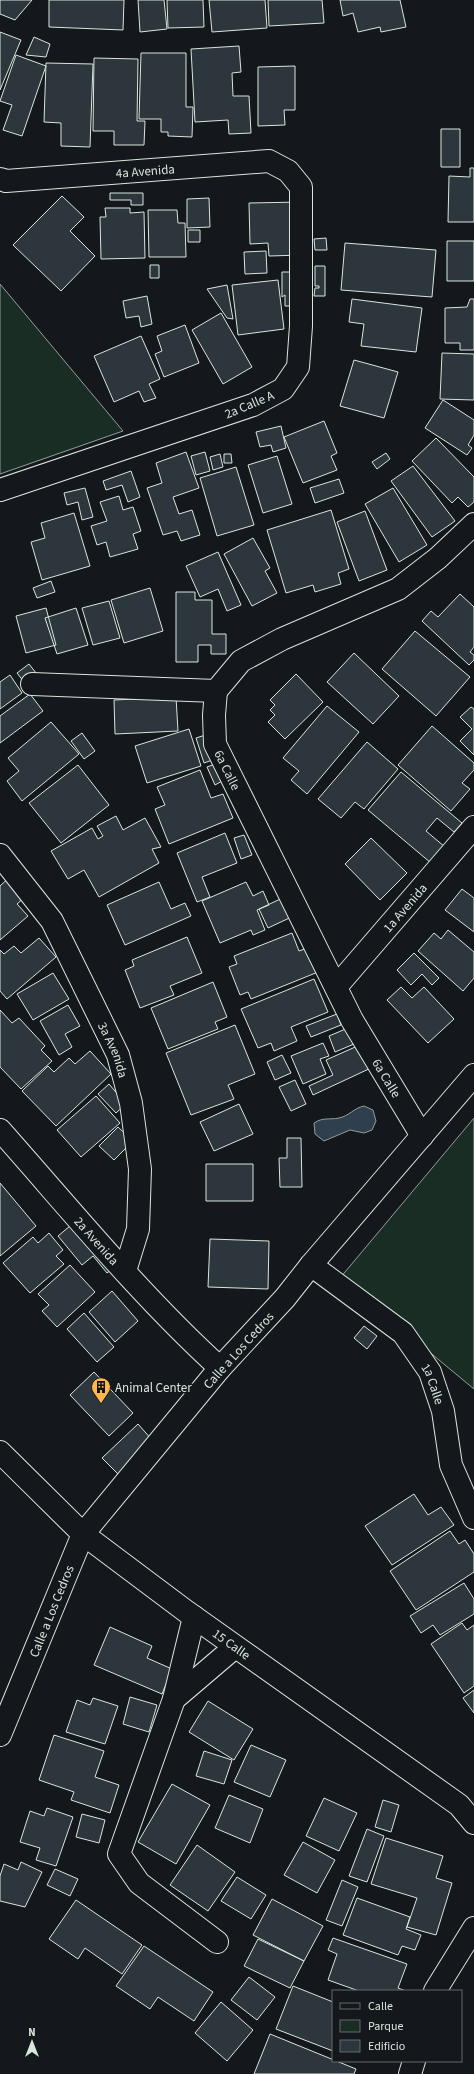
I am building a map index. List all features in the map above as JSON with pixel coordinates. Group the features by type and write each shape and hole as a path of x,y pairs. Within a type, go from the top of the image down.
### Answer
{"street":[{"name":"4a Avenida","path":"2,183 269,161 288,171"},
{"name":"2a Calle A","path":"0,490 254,405 283,389 298,367 301,326 301,187 288,171"},
{"path":"32,684 216,691 241,661 282,639 398,589 438,558 474,524"},
{"name":"6a Calle","path":"216,691 214,715 215,744 352,1020 422,1136"},
{"name":"1a Avenida","path":"336,987 474,827"},
{"name":"3a Avenida","path":"0,855 52,921 118,1055 131,1103 140,1169 138,1229 125,1271"},
{"name":"Calle a Los Cedros","path":"0,1735 83,1534 220,1368 285,1298 310,1265 474,1075"},
{"name":"2a Avenida","path":"0,1130 125,1271 198,1348 220,1368"},
{"name":"1a Calle","path":"310,1265 403,1333 430,1372 443,1411 451,1464 467,1505 474,1518"},
{"name":"15 Calle","path":"0,1452 83,1534 235,1647 459,1805 474,1823"},
{"path":"194,1617 174,1699 119,1854 139,1883 217,1942"},
{"path":"174,1699 235,1647"},
{"path":"436,1990 474,1928"},
{"path":"410,2074 414,2062"}],"green space":[{"path":"0,284 123,431 0,474"},
{"path":"474,1118 474,1389 340,1278"}],"water":[{"path":"364,1106 373,1110 376,1121 372,1130 364,1133 350,1130 324,1141 315,1134 314,1123 317,1121 343,1117 357,1108"}],"building":[{"path":"0,0 32,0 15,20 0,14"},
{"path":"49,0 124,0 123,30 49,27"},
{"path":"138,0 164,0 167,29 140,32"},
{"path":"167,0 203,0 204,27 168,28"},
{"path":"209,0 265,0 267,28 212,32"},
{"path":"268,0 322,0 324,23 269,26"},
{"path":"340,0 400,0 406,27 381,32 380,27 358,32 353,13 343,16"},
{"path":"0,32 21,40 0,90"},
{"path":"34,37 50,44 46,57 26,55"},
{"path":"239,46 241,72 232,73 233,96 249,96 251,133 229,134 228,120 195,122 191,49"},
{"path":"141,53 186,53 186,107 193,107 192,137 168,136 168,132 161,132 161,119 139,119"},
{"path":"16,55 46,66 22,136 3,130 12,105 0,101"},
{"path":"94,58 138,59 137,121 145,121 144,145 114,145 114,131 93,131"},
{"path":"46,63 93,64 90,147 61,146 61,123 44,122"},
{"path":"295,66 295,110 284,110 285,125 258,126 258,67"},
{"path":"441,129 460,129 460,167 441,167"},
{"path":"470,168 474,168 474,222 448,222 449,176 470,177"},
{"path":"110,193 143,193 143,205 131,205 131,200 110,200"},
{"path":"62,196 84,217 70,231 95,256 61,291 13,245"},
{"path":"209,198 210,227 187,228 187,199"},
{"path":"301,202 303,255 269,256 268,243 250,244 249,203"},
{"path":"105,208 130,208 130,213 144,212 145,258 101,259 100,217 106,217"},
{"path":"148,210 177,210 178,223 185,223 186,257 149,257"},
{"path":"188,230 200,230 200,242 188,242"},
{"path":"326,238 327,250 315,250 314,239"},
{"path":"447,241 474,241 474,281 447,281"},
{"path":"345,243 436,250 432,297 341,290"},
{"path":"266,251 267,273 245,274 244,252"},
{"path":"150,265 159,265 159,278 150,278"},
{"path":"315,266 325,266 325,296 314,296 315,288 319,288 319,286 315,286"},
{"path":"282,272 303,272 303,306 285,306 285,295 282,297"},
{"path":"278,280 284,329 238,335 232,285"},
{"path":"227,285 233,319 227,318 207,289"},
{"path":"147,296 152,324 141,327 139,316 126,318 123,301"},
{"path":"352,299 422,308 416,352 361,346 364,324 349,322"},
{"path":"470,299 474,299 474,350 460,350 460,343 445,343 445,308 467,307"},
{"path":"221,313 252,367 223,384 192,330"},
{"path":"185,325 199,363 164,377 155,354 162,351 157,336"},
{"path":"141,336 160,379 149,384 156,398 144,402 139,391 114,402 94,356"},
{"path":"442,353 474,354 474,400 440,399"},
{"path":"354,360 398,372 384,418 340,406"},
{"path":"443,400 474,420 474,435 468,445 472,448 467,455 425,428"},
{"path":"324,421 337,453 331,456 337,470 303,483 284,437"},
{"path":"281,426 286,448 273,452 271,445 260,447 256,432"},
{"path":"436,438 474,477 474,502 468,507 458,497 452,503 412,461"},
{"path":"186,452 199,488 173,497 179,514 192,510 200,535 181,541 177,531 163,535 147,488 162,483 156,463"},
{"path":"205,452 210,471 196,475 191,456"},
{"path":"386,453 390,459 377,469 372,462"},
{"path":"220,454 223,467 213,470 210,457"},
{"path":"224,454 231,454 232,463 224,463"},
{"path":"277,456 292,504 263,513 248,465"},
{"path":"413,466 455,521 432,537 391,481"},
{"path":"236,467 254,525 217,536 200,478"},
{"path":"131,471 140,497 128,502 122,485 106,490 103,481"},
{"path":"339,479 344,493 315,503 310,488"},
{"path":"85,488 93,517 82,520 78,502 67,505 64,493"},
{"path":"393,488 427,545 399,562 365,504"},
{"path":"119,496 123,510 133,507 141,531 133,534 138,549 110,557 106,542 97,545 91,526 107,521 100,502"},
{"path":"331,510 349,569 338,573 341,584 315,592 313,585 286,593 267,530"},
{"path":"365,511 387,570 359,581 337,522"},
{"path":"74,513 90,566 42,580 31,542 45,538 41,523"},
{"path":"253,538 270,568 265,571 277,593 252,606 224,554"},
{"path":"218,552 241,605 227,611 218,589 200,597 186,566"},
{"path":"51,581 55,592 37,598 33,588"},
{"path":"150,588 163,631 124,643 111,600"},
{"path":"176,592 195,592 195,600 212,600 212,634 226,634 226,654 211,654 211,645 198,645 198,662 176,662"},
{"path":"460,594 474,607 474,647 470,652 474,655 474,660 469,665 422,621 431,611 438,617"},
{"path":"109,601 120,638 93,645 82,608"},
{"path":"46,608 56,645 26,653 16,616"},
{"path":"76,608 88,645 57,654 45,618"},
{"path":"415,631 470,677 436,716 382,669"},
{"path":"354,653 399,696 373,724 327,682"},
{"path":"29,664 43,682 31,691 17,673"},
{"path":"296,674 323,702 285,739 268,722 275,715 270,710 275,705 270,700"},
{"path":"10,675 22,693 0,709 0,682"},
{"path":"30,694 43,711 0,743 0,716"},
{"path":"176,697 178,731 115,734 114,700"},
{"path":"327,706 359,732 307,794 291,780 299,771 283,758"},
{"path":"471,707 474,709 474,755 460,741 472,729 460,717"},
{"path":"51,722 79,754 22,801 7,781 19,771 8,758"},
{"path":"432,726 474,763 474,770 462,783 470,789 451,811 398,765"},
{"path":"189,729 201,766 147,783 135,746"},
{"path":"221,730 229,754 204,763 196,738"},
{"path":"82,733 95,751 84,759 71,741"},
{"path":"367,742 398,769 364,809 355,802 341,818 318,799"},
{"path":"229,759 224,780 215,785 207,767"},
{"path":"78,765 109,805 61,843 29,803"},
{"path":"200,770 211,798 223,794 233,818 169,844 155,809 165,805 157,787"},
{"path":"401,772 462,823 454,832 437,818 426,831 445,847 431,863 368,810"},
{"path":"116,816 123,830 145,818 161,847 152,849 159,863 99,897 84,870 68,879 51,851 92,828 98,839 103,836 97,826"},
{"path":"225,833 237,863 202,877 210,897 197,902 177,853"},
{"path":"244,835 252,855 241,859 234,838"},
{"path":"371,838 407,873 380,900 345,864"},
{"path":"11,876 27,895 17,904 28,916 0,940 0,886"},
{"path":"159,882 171,909 185,903 191,916 125,945 107,905"},
{"path":"246,882 253,896 263,891 269,905 257,910 265,930 253,935 251,930 220,943 202,901"},
{"path":"462,889 474,898 474,932 445,910"},
{"path":"291,894 300,913 268,928 259,909"},
{"path":"448,930 474,952 474,978 463,991 418,951 434,933 441,939"},
{"path":"292,933 299,951 313,946 323,970 251,999 248,992 240,995 229,967 237,964 234,956"},
{"path":"187,937 202,973 170,986 174,995 140,1008 125,970 134,966 132,960"},
{"path":"39,938 56,957 7,999 0,991 0,950 4,954 14,946 21,953"},
{"path":"414,953 439,978 432,985 422,974 411,985 397,970"},
{"path":"53,973 69,999 33,1020 17,994"},
{"path":"314,979 328,1012 291,1027 297,1041 274,1051 271,1043 258,1048 241,1009"},
{"path":"213,982 227,1017 215,1022 218,1029 168,1049 151,1008"},
{"path":"401,987 412,998 424,987 454,1019 428,1043 387,1000"},
{"path":"68,1005 80,1026 65,1034 72,1047 59,1055 40,1021"},
{"path":"0,1010 12,1023 19,1018 45,1046 41,1050 52,1061 21,1089 0,1067"},
{"path":"337,1014 341,1025 311,1037 306,1026"},
{"path":"235,1025 255,1074 228,1085 234,1099 191,1115 166,1053"},
{"path":"348,1028 354,1044 335,1052 329,1036"},
{"path":"323,1043 329,1056 320,1059 326,1074 303,1084 291,1056"},
{"path":"362,1044 373,1067 313,1095 309,1086 333,1075 326,1060"},
{"path":"90,1051 111,1074 56,1126 22,1091 48,1066 54,1072 69,1058 75,1064"},
{"path":"282,1055 291,1073 275,1080 267,1062"},
{"path":"295,1080 306,1104 291,1111 279,1087"},
{"path":"109,1084 126,1104 116,1113 98,1094"},
{"path":"96,1096 120,1123 81,1157 57,1130"},
{"path":"239,1104 253,1134 214,1151 200,1122"},
{"path":"118,1127 133,1141 114,1160 99,1146"},
{"path":"287,1138 301,1138 302,1187 280,1187 279,1158 287,1158"},
{"path":"206,1164 253,1164 253,1201 206,1201"},
{"path":"0,1183 36,1226 0,1256"},
{"path":"82,1216 120,1263 107,1273 93,1256 82,1265 58,1236"},
{"path":"49,1233 63,1250 56,1256 64,1264 30,1293 3,1263 33,1237 38,1243"},
{"path":"210,1239 269,1241 268,1289 208,1287"},
{"path":"70,1265 95,1292 57,1327 42,1311 49,1305 38,1294"},
{"path":"112,1291 138,1321 115,1342 89,1312"},
{"path":"84,1313 114,1347 97,1362 67,1329"},
{"path":"364,1326 377,1336 367,1349 354,1338"},
{"name":"Animal Center","path":"94,1372 133,1413 109,1436 70,1395"},
{"path":"138,1424 153,1441 118,1474 102,1458"},
{"path":"414,1494 428,1515 441,1507 454,1525 392,1565 365,1526"},
{"path":"450,1531 459,1544 465,1540 474,1554 474,1572 416,1610 390,1571"},
{"path":"464,1583 474,1599 474,1614 440,1635 433,1625 421,1633 410,1616"},
{"path":"462,1623 467,1630 474,1625 474,1686 464,1693 431,1644"},
{"path":"110,1627 152,1646 147,1658 172,1669 162,1694 94,1665"},
{"path":"474,1690 474,1713 463,1698"},
{"path":"130,1697 157,1705 149,1732 123,1724"},
{"path":"93,1698 118,1706 105,1744 66,1732 77,1700 90,1705"},
{"path":"208,1701 253,1729 234,1760 189,1732"},
{"path":"54,1735 104,1751 95,1777 119,1785 110,1813 71,1800 74,1792 39,1780"},
{"path":"251,1745 286,1760 270,1797 234,1782"},
{"path":"204,1751 232,1760 224,1784 196,1776"},
{"path":"172,1784 210,1805 176,1864 138,1842"},
{"path":"229,1795 263,1809 250,1843 215,1828"},
{"path":"324,1798 357,1813 339,1851 306,1836"},
{"path":"383,1800 399,1805 391,1832 375,1827"},
{"path":"47,1808 73,1817 56,1866 36,1860 40,1848 20,1842 30,1811 44,1816"},
{"path":"82,1814 105,1820 99,1843 76,1837"},
{"path":"367,1829 384,1836 367,1882 349,1876"},
{"path":"386,1838 443,1856 436,1878 452,1883 436,1935 407,1927 417,1898 371,1884"},
{"path":"303,1842 335,1860 317,1893 284,1875"},
{"path":"197,1845 235,1872 208,1911 170,1885"},
{"path":"21,1862 42,1872 25,1907 0,1901 0,1876 4,1864 18,1870"},
{"path":"55,1869 78,1879 70,1896 47,1885"},
{"path":"237,1877 266,1895 251,1919 221,1901"},
{"path":"342,1880 358,1887 342,1926 326,1920"},
{"path":"357,1898 410,1917 406,1929 421,1935 415,1950 402,1946 398,1955 343,1935"},
{"path":"272,1899 323,1926 304,1961 253,1935"},
{"path":"76,1900 142,1945 122,1974 85,1948 78,1959 49,1939"},
{"path":"333,1938 407,1964 398,1988 403,1990 356,1990 328,1980 337,1954 328,1950"},
{"path":"258,1939 304,1961 290,1988 244,1966"},
{"path":"144,1946 213,1992 194,2021 158,1997 150,2009 116,1986"},
{"path":"249,1977 275,1997 257,2020 231,2000"},
{"path":"293,1986 332,2002 332,2051 276,2029"},
{"path":"221,2002 253,2030 227,2061 195,2033"},
{"path":"270,2034 332,2059 332,2062 339,2062 356,2069 354,2074 254,2074"}],"place":[{"name":"Animal Center","path":"101,1404"}]}
